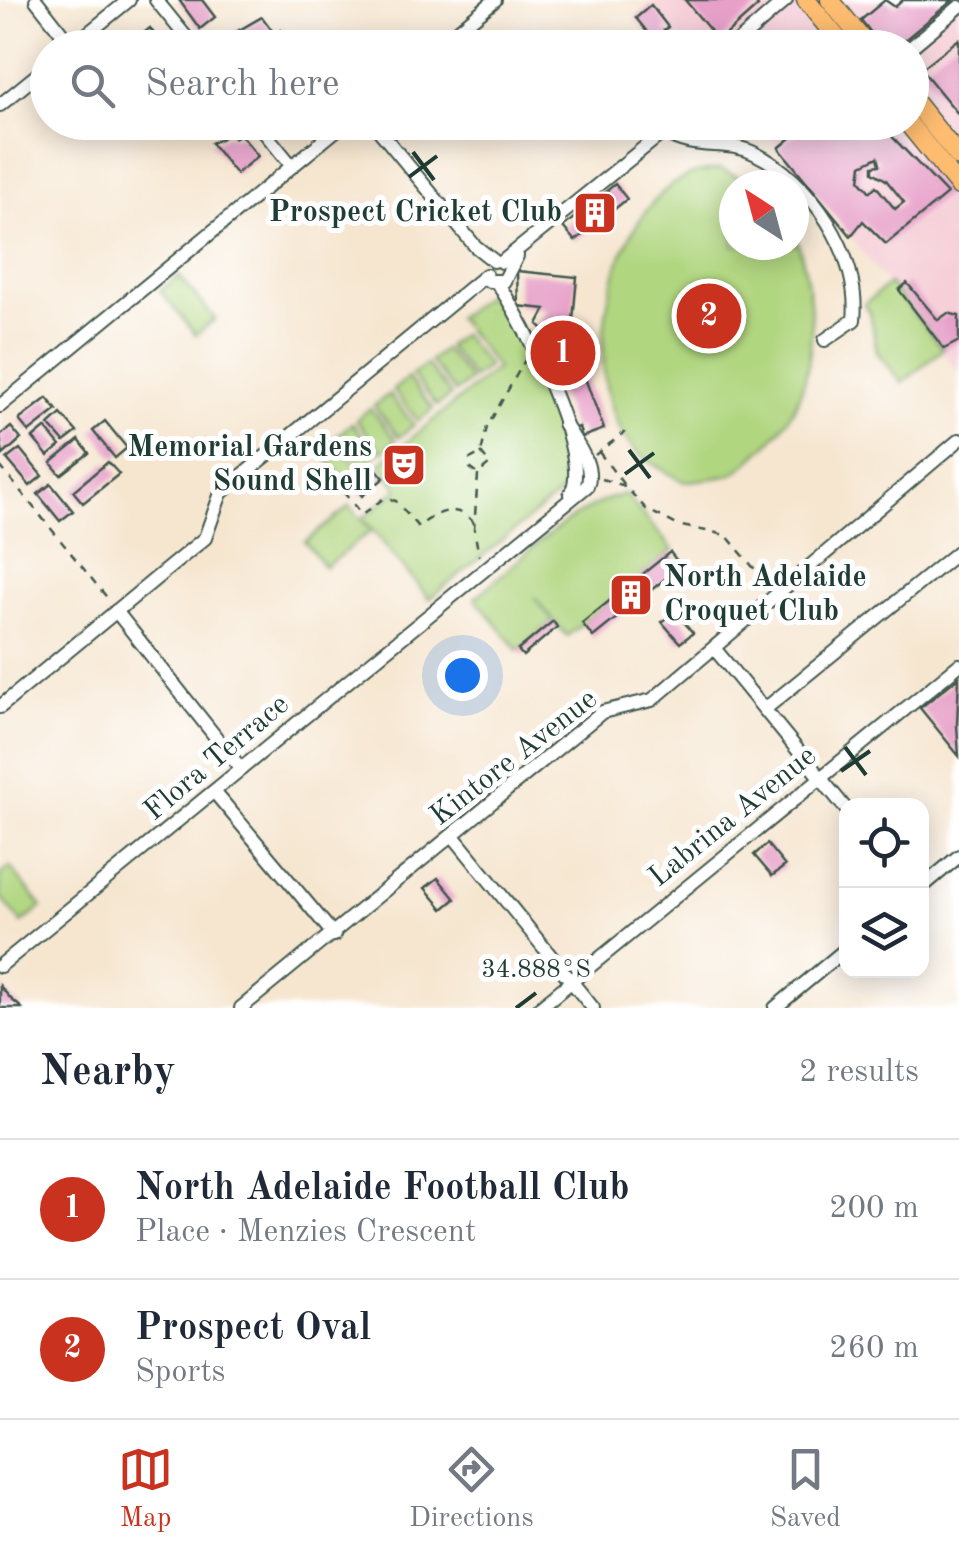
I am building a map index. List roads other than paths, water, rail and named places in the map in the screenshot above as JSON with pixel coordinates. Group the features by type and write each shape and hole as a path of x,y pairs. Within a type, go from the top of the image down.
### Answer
{"highway":[{"path":"806,0 831,30"},
{"path":"830,0 854,30"},
{"path":"929,121 959,157"},
{"path":"922,140 959,186"}],"street":[{"path":"36,0 58,30"},
{"path":"92,30 129,0"},
{"path":"156,0 180,30"},
{"path":"459,30 495,0"},
{"path":"752,30 786,0"},
{"path":"929,32 959,7"},
{"path":"0,105 30,81"},
{"path":"271,140 292,166"},
{"path":"0,406 324,140"},
{"path":"387,140 497,272 564,423 578,472 576,487 566,500"},
{"path":"0,707 205,538 222,493 654,140"},
{"path":"676,140 685,146 752,152 808,197 848,264 856,300 854,320 825,340"},
{"name":"Flora Terrace","path":"0,966 216,794 241,769 587,486 589,469 564,423"},
{"name":"Kintore Avenue","path":"241,1008 602,712 652,700 959,440"},
{"path":"765,710 959,551"},
{"path":"117,611 241,769"},
{"path":"714,648 839,801"},
{"name":"Labrina Avenue","path":"539,1008 959,664"},
{"path":"216,794 334,935"},
{"path":"454,836 593,1008"},
{"path":"929,881 959,856"},
{"path":"775,1008 839,955"}],"place":[{"name":"Prospect Cricket Club","path":"595,213"},
{"name":"Prospect Oval","path":"709,316"},
{"name":"North Adelaide Football Club","path":"563,353"},
{"name":"Memorial Gardens Sound Shell","path":"404,465"},
{"name":"North Adelaide Croquet Club","path":"631,595"}]}
